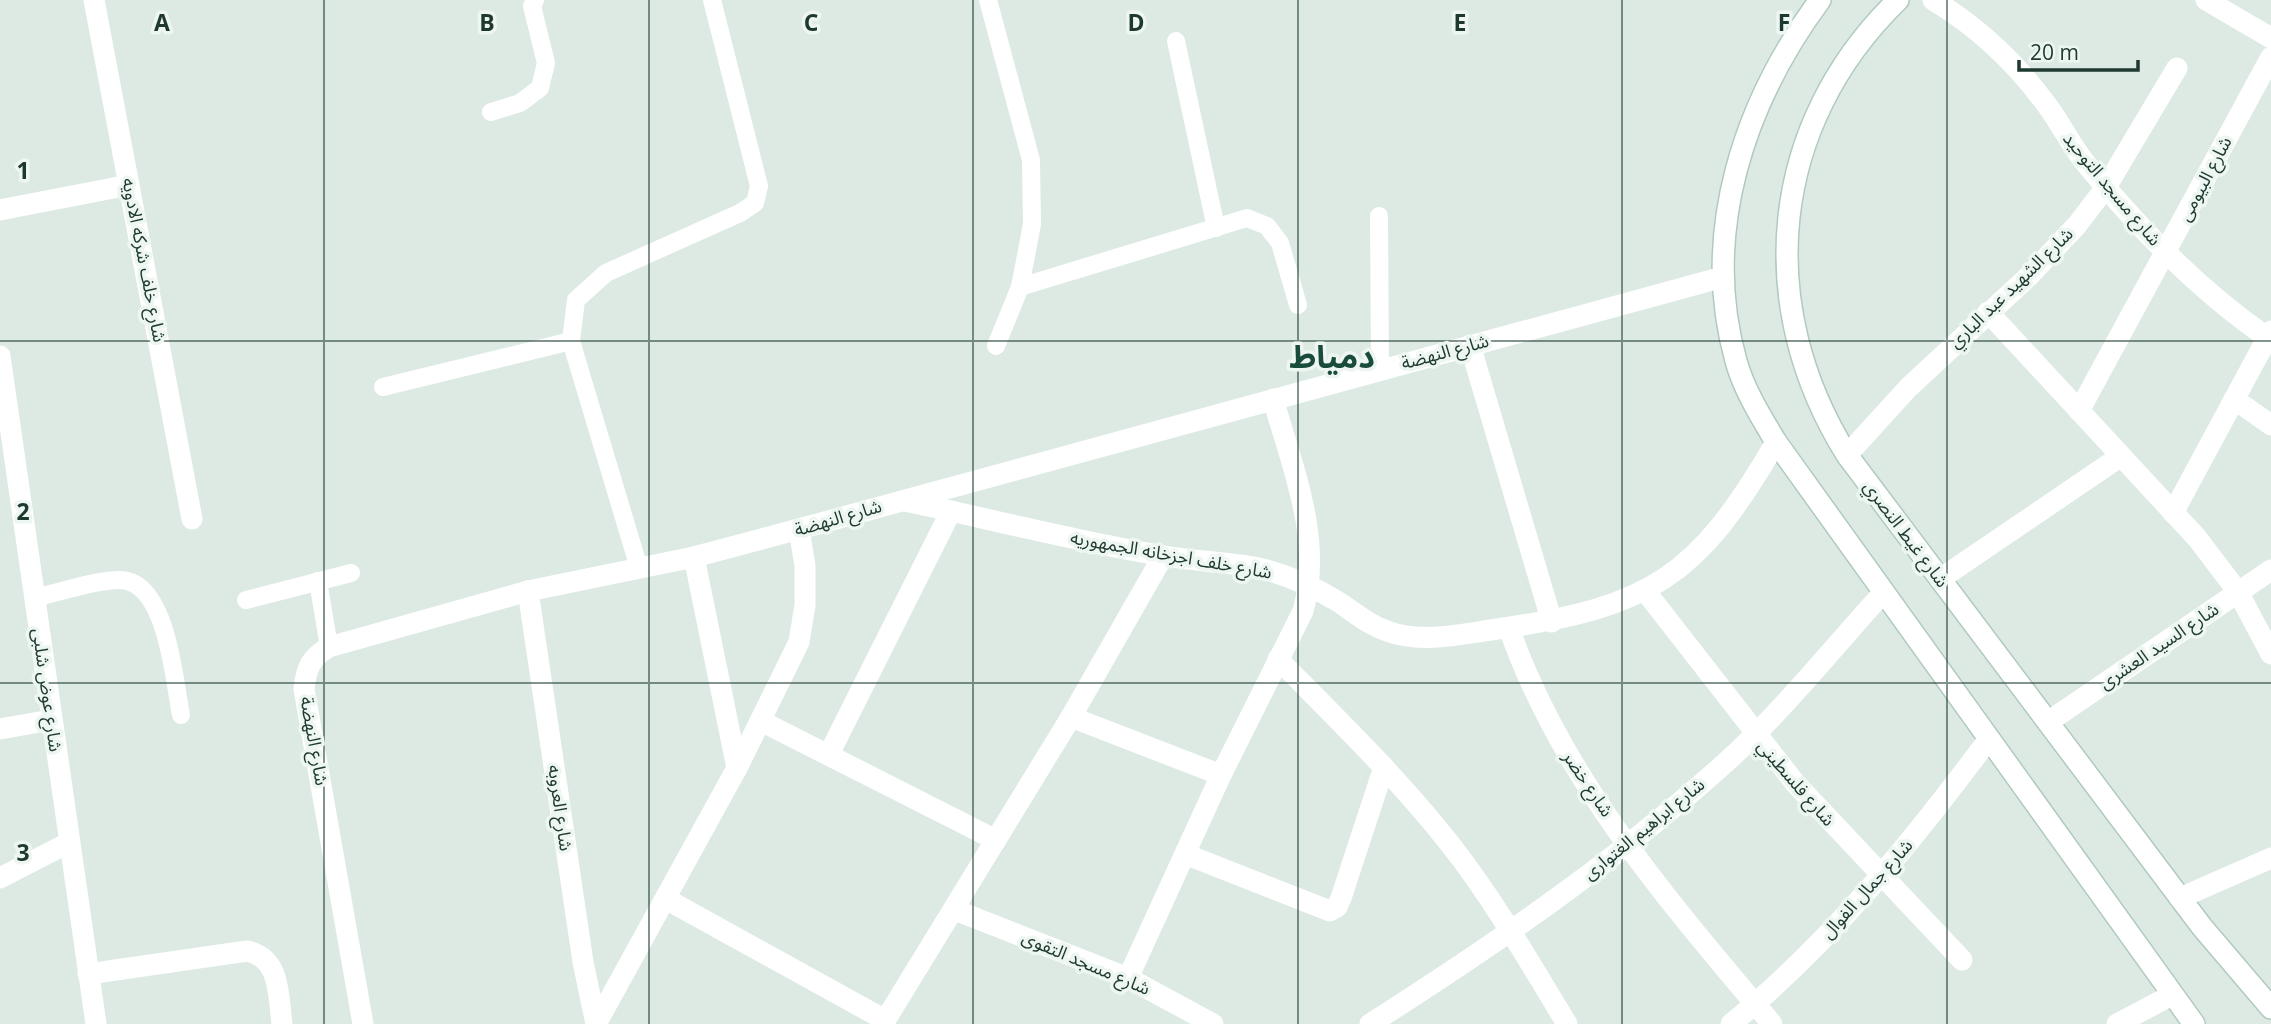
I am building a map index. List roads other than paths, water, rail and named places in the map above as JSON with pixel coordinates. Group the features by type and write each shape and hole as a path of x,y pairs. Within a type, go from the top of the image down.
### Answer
{"street":[{"name":"شارع خلف شركه الادويه","path":"94,0 192,519"},
{"path":"1820,0 1774,69 1745,138 1731,191 1724,233 1723,276 1726,321 1736,364 1754,405 1776,442 2194,1024"},
{"name":"شارع غيط النصري","path":"1898,0 1876,22 1847,60 1822,102 1804,147 1792,194 1786,243 1787,291 1801,360 1818,404 1847,455 2180,898 2271,1008"},
{"name":"شارع مسجد التوحيد","path":"1933,0 1974,28 2018,70 2106,187 2165,253 2197,283 2270,336"},
{"path":"2206,0 2271,38"},
{"name":"شارع البيومى","path":"2079,411 2271,57"},
{"name":"شارع الشهيد عبد الباري","path":"1847,455 1908,388 2046,260 2106,187 2177,68"},
{"path":"0,210 130,185"},
{"name":"شارع النهضة","path":"363,1024 304,689 305,672 311,661 329,647 528,592 694,557 1723,276"},
{"path":"1988,313 2211,555 2238,592 2269,645"},
{"path":"2173,513 2270,336"},
{"path":"1470,345 1552,621"},
{"name":"شارع عوض شلبى","path":"0,356 96,1024"},
{"path":"1128,978 1221,775 1303,611 1310,586 1309,535 1273,399"},
{"path":"2234,399 2271,425"},
{"name":"شارع خلف اجزخانه الجمهوريه","path":"898,500 1163,556 1254,568 1310,586 1388,632 1450,636 1552,621 1598,610 1646,592 1684,566 1718,531 1746,494 1776,442"},
{"path":"1940,579 2121,456"},
{"path":"829,754 951,511"},
{"path":"596,1024 737,768 799,642 805,592 799,529"},
{"path":"666,899 884,1022 1072,717 1163,556"},
{"path":"694,557 737,768"},
{"name":"شارع السيد العشرى","path":"2048,722 2271,570"},
{"name":"شارع العروبه","path":"528,592 583,962 596,1024"},
{"name":"شارع فلسطيني","path":"1646,592 1755,735 1880,877 1962,960"},
{"name":"شارع ابراهيم الغتوارى","path":"1373,1023 1511,933 1628,845 1755,735 1883,593"},
{"name":"شارع خضر","path":"1509,628 1540,706 1559,743 1628,845 1772,1024"},
{"path":"1278,659 1384,766 1451,846 1511,933 1567,1024"},
{"path":"1072,717 1221,775"},
{"path":"0,729 51,720"},
{"path":"761,721 996,840"},
{"name":"شارع جمال الفوال","path":"1731,1024 1755,1004 1880,877 1989,740"},
{"path":"1185,854 1330,911 1337,907 1341,898 1384,766"},
{"path":"0,878 68,843"},
{"path":"2180,898 2271,858"},
{"name":"شارع مسجد التقوى","path":"955,910 1128,978 1213,1024"},
{"path":"88,974 247,951 261,954 271,964 282,1024"},
{"path":"2118,1024 2172,995"}],"lane":[{"path":"491,112 520,103 540,88 546,62 532,6 535,0"},
{"path":"639,568 571,341 576,300 606,273 740,213 755,203 759,186 712,0"},
{"path":"988,0 1031,160 1032,224 1020,287 996,345"},
{"path":"1176,41 1216,228"},
{"path":"1379,216 1380,370"},
{"path":"1020,287 1248,218 1267,226 1280,243 1298,305"},
{"path":"383,387 571,341"},
{"path":"246,600 351,573"},
{"path":"34,598 120,579 144,589 159,609 181,715"},
{"path":"318,581 329,647"}],"district":[{"name":"دمياط","path":"1332,357"}]}
